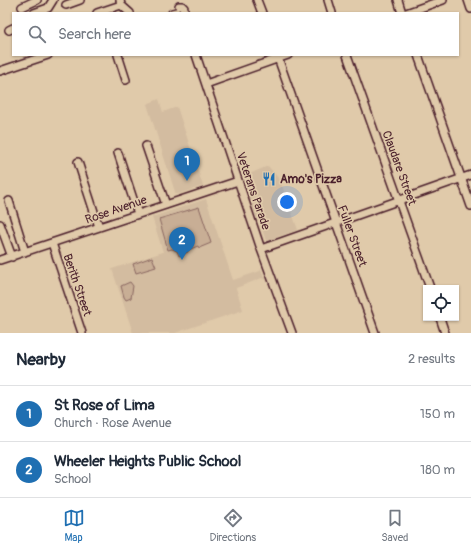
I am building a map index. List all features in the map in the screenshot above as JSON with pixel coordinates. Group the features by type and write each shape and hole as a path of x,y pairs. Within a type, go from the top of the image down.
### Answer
{"street":[{"path":"22,8 37,0"},
{"path":"37,12 48,8 53,0"},
{"path":"66,5 80,0"},
{"path":"257,0 262,12"},
{"path":"328,0 332,12"},
{"path":"398,0 404,12"},
{"path":"407,12 443,0"},
{"path":"468,0 471,9"},
{"path":"99,12 120,2 129,12"},
{"path":"0,71 45,56"},
{"path":"118,56 126,80"},
{"name":"Veterans Parade","path":"196,56 238,181 292,333"},
{"name":"Claudare Street","path":"347,56 429,285"},
{"path":"418,56 471,206"},
{"path":"206,84 277,57"},
{"name":"Fuller Street","path":"277,57 375,333"},
{"path":"146,146 166,205"},
{"path":"118,153 138,214"},
{"path":"78,162 99,227"},
{"path":"262,249 471,175"},
{"name":"Rose Avenue","path":"0,260 238,181"},
{"path":"9,201 25,252"},
{"path":"0,224 12,257"},
{"name":"Berith Street","path":"52,243 82,333"},
{"path":"441,321 446,333"}],"shaded area":[{"path":"159,99 163,112 177,107 203,186 176,195 147,104"},
{"path":"268,166 280,180 298,230 277,237 276,239 266,241 242,177"},
{"path":"206,199 233,280 260,271 261,269 265,280 262,278 236,288 243,310 175,333 133,333 112,269 163,252 152,217"},
{"path":"199,207 211,243 199,248 198,246 188,250 188,252 179,256 177,251 172,249 168,250 159,219"},
{"path":"152,257 156,267 136,273 133,264"},
{"path":"130,282 133,286 131,298 126,300 121,286"}],"place":[{"name":"Amo's Pizza","path":"269,179"},
{"name":"St Rose of Lima","path":"187,181"},
{"name":"Wheeler Heights Public School","path":"182,260"}]}
